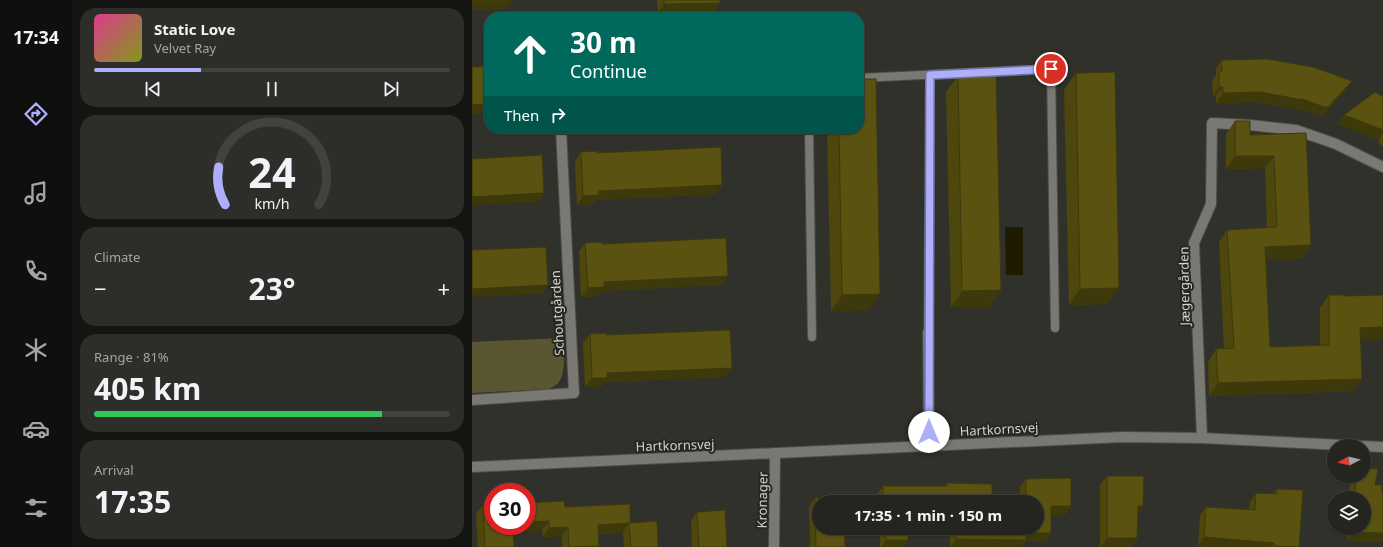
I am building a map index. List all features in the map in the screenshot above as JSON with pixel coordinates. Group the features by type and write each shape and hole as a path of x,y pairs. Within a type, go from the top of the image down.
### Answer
{"street":[{"name":"Jægergården","path":"1202,438 1194,243 1211,204 1212,123 1296,130 1336,144 1383,167"},
{"name":"Schoutgården","path":"472,400 574,393 561,134"},
{"path":"928,332 929,445"},
{"name":"Hartkornsvej","path":"472,467 1123,437 1202,438 1383,447"},
{"name":"Kronager","path":"774,547 775,454"}],"lane":[{"path":"864,78 1051,69 1055,328"},
{"path":"928,332 930,75"},
{"path":"809,134 812,337"}],"shaded area":[{"path":"1005,227 1023,227 1023,275 1006,275"},
{"path":"562,338 564,366 559,382 554,386 549,389 472,393 472,342"}],"building":[{"path":"512,0 512,1 472,1"},
{"path":"664,0 720,0 720,3 664,4"},
{"path":"1267,59 1313,67 1352,81 1328,107 1302,99 1303,100 1260,92 1223,93 1223,87 1219,87 1219,71 1222,71 1222,60"},
{"path":"484,66 484,104 472,105 472,67"},
{"path":"1115,72 1119,288 1080,289 1076,73"},
{"path":"996,75 1001,290 962,291 958,76"},
{"path":"864,79 876,79 880,294 842,295 839,134 864,134"},
{"path":"1375,92 1383,97 1383,130 1344,115"},
{"path":"1235,121 1250,121 1250,135 1306,133 1311,245 1265,247 1270,347 1329,345 1329,295 1383,295 1383,327 1360,328 1362,379 1218,383 1216,349 1234,348 1227,230 1277,227 1274,156 1235,156"},
{"path":"721,147 722,185 599,191 599,195 583,196 581,152 597,151 597,153"},
{"path":"542,155 544,193 472,197 472,159"},
{"path":"726,238 728,276 604,282 604,287 588,288 585,243 602,242 602,244"},
{"path":"546,247 548,285 472,289 472,250"},
{"path":"730,330 732,368 607,373 607,378 592,378 590,334 606,333 606,335"},
{"path":"1371,468 1378,469 1375,485 1382,485 1383,533 1371,533 1371,491 1355,491 1356,483 1371,483"},
{"path":"1107,476 1144,476 1143,506 1138,506 1137,538 1107,538"},
{"path":"1071,478 1071,506 1051,506 1051,533 1044,533 1044,495 1026,495 1026,479"},
{"path":"947,483 992,484 992,495 883,495 883,486 947,486"},
{"path":"1277,489 1303,490 1299,547 1274,546 1274,543 1204,537 1206,507 1255,510 1256,493 1277,494"},
{"path":"564,501 565,507 630,504 630,523 657,521 658,547 631,547 629,523 598,525 599,546 569,547 568,527 549,528 549,521 536,522 536,503"},
{"path":"483,505 484,505 484,526"},
{"path":"725,510 727,547 699,547 697,512"},
{"path":"484,535 513,535 514,547 485,547"},
{"path":"816,535 844,535 845,547 816,547"},
{"path":"886,535 908,535 908,540 886,540"},
{"path":"956,535 1026,535 1026,540 956,539"}],"route":[{"path":"929,432 928,332 930,75 1051,69"}]}
